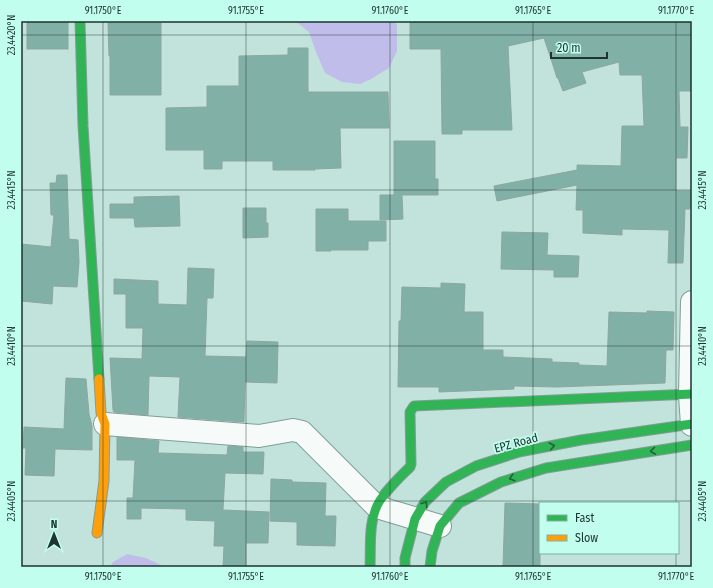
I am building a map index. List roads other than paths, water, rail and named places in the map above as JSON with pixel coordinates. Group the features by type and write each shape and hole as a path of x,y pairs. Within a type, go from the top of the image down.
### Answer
{"street":[{"path":"80,21 83,126 100,413 104,424 104,481 97,533"},
{"path":"692,302 692,424"},
{"path":"370,567 372,521 377,507 387,492 411,464 410,412 414,406 691,394"},
{"path":"104,424 259,436 293,430 302,432 377,507 440,526"},
{"name":"EPZ Road","path":"405,567 405,558 415,519 425,502 446,482 476,466 519,452 581,440 692,424"},
{"path":"430,567 432,551 440,526 459,503 502,482 546,468 692,445"}]}
